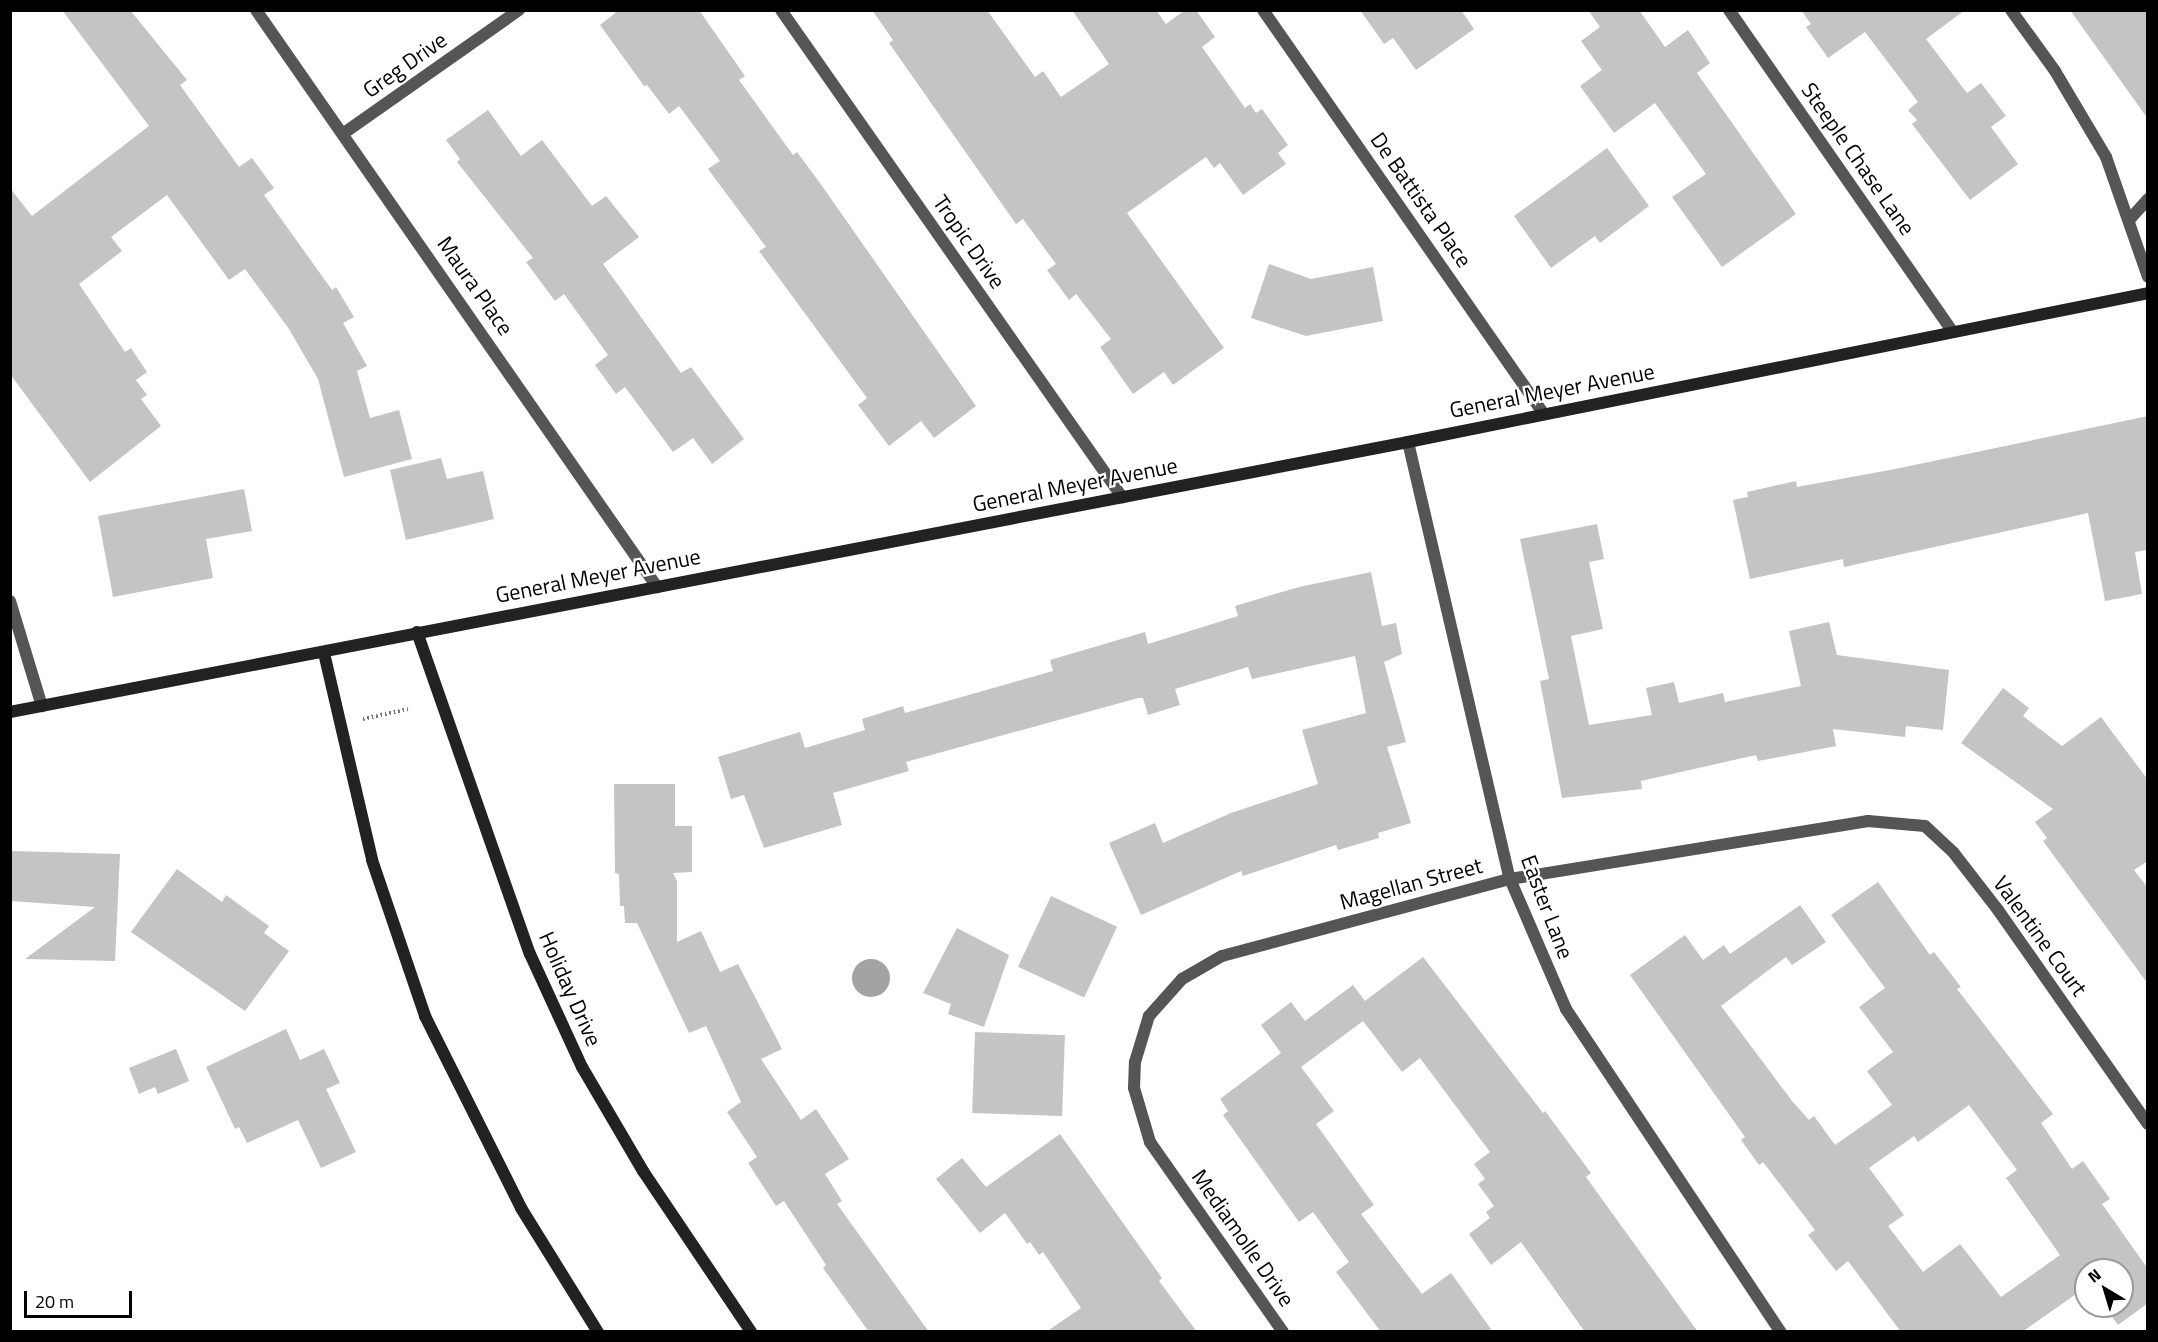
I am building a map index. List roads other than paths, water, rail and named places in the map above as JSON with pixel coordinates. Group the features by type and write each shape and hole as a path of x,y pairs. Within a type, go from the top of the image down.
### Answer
{"main road":[{"name":"General Meyer Avenue","path":"10,712 1408,442 2148,293"},
{"name":"Holiday Drive","path":"417,632 530,954 582,1066 649,1180 750,1332"},
{"path":"324,653 372,860 425,1016 521,1208 598,1332"}],"street":[{"name":"Maura Place","path":"256,10 344,133 657,587"},
{"name":"Greg Drive","path":"344,133 519,10"},
{"name":"Tropic Drive","path":"781,10 1122,497"},
{"name":"De Battista Place","path":"1263,10 1544,414"},
{"name":"Steeple Chase Lane","path":"1729,10 1953,332"},
{"path":"2011,10 2055,71 2106,157 2130,219 2148,276"},
{"path":"2130,219 2148,199"},
{"name":"Easter Lane","path":"1408,442 1510,879 1566,1009 1780,1332"},
{"path":"10,601 42,706"},
{"name":"Valentine Court","path":"1868,821 1882,819 1925,826 1953,852 1998,910 2148,1124"},
{"name":"Magellan Street","path":"1168,1169 1150,1142 1139,1112 1134,1088 1135,1062 1149,1016 1182,979 1222,956 1510,879 1868,821"},
{"name":"Mediamolle Drive","path":"1168,1169 1283,1332"}]}
